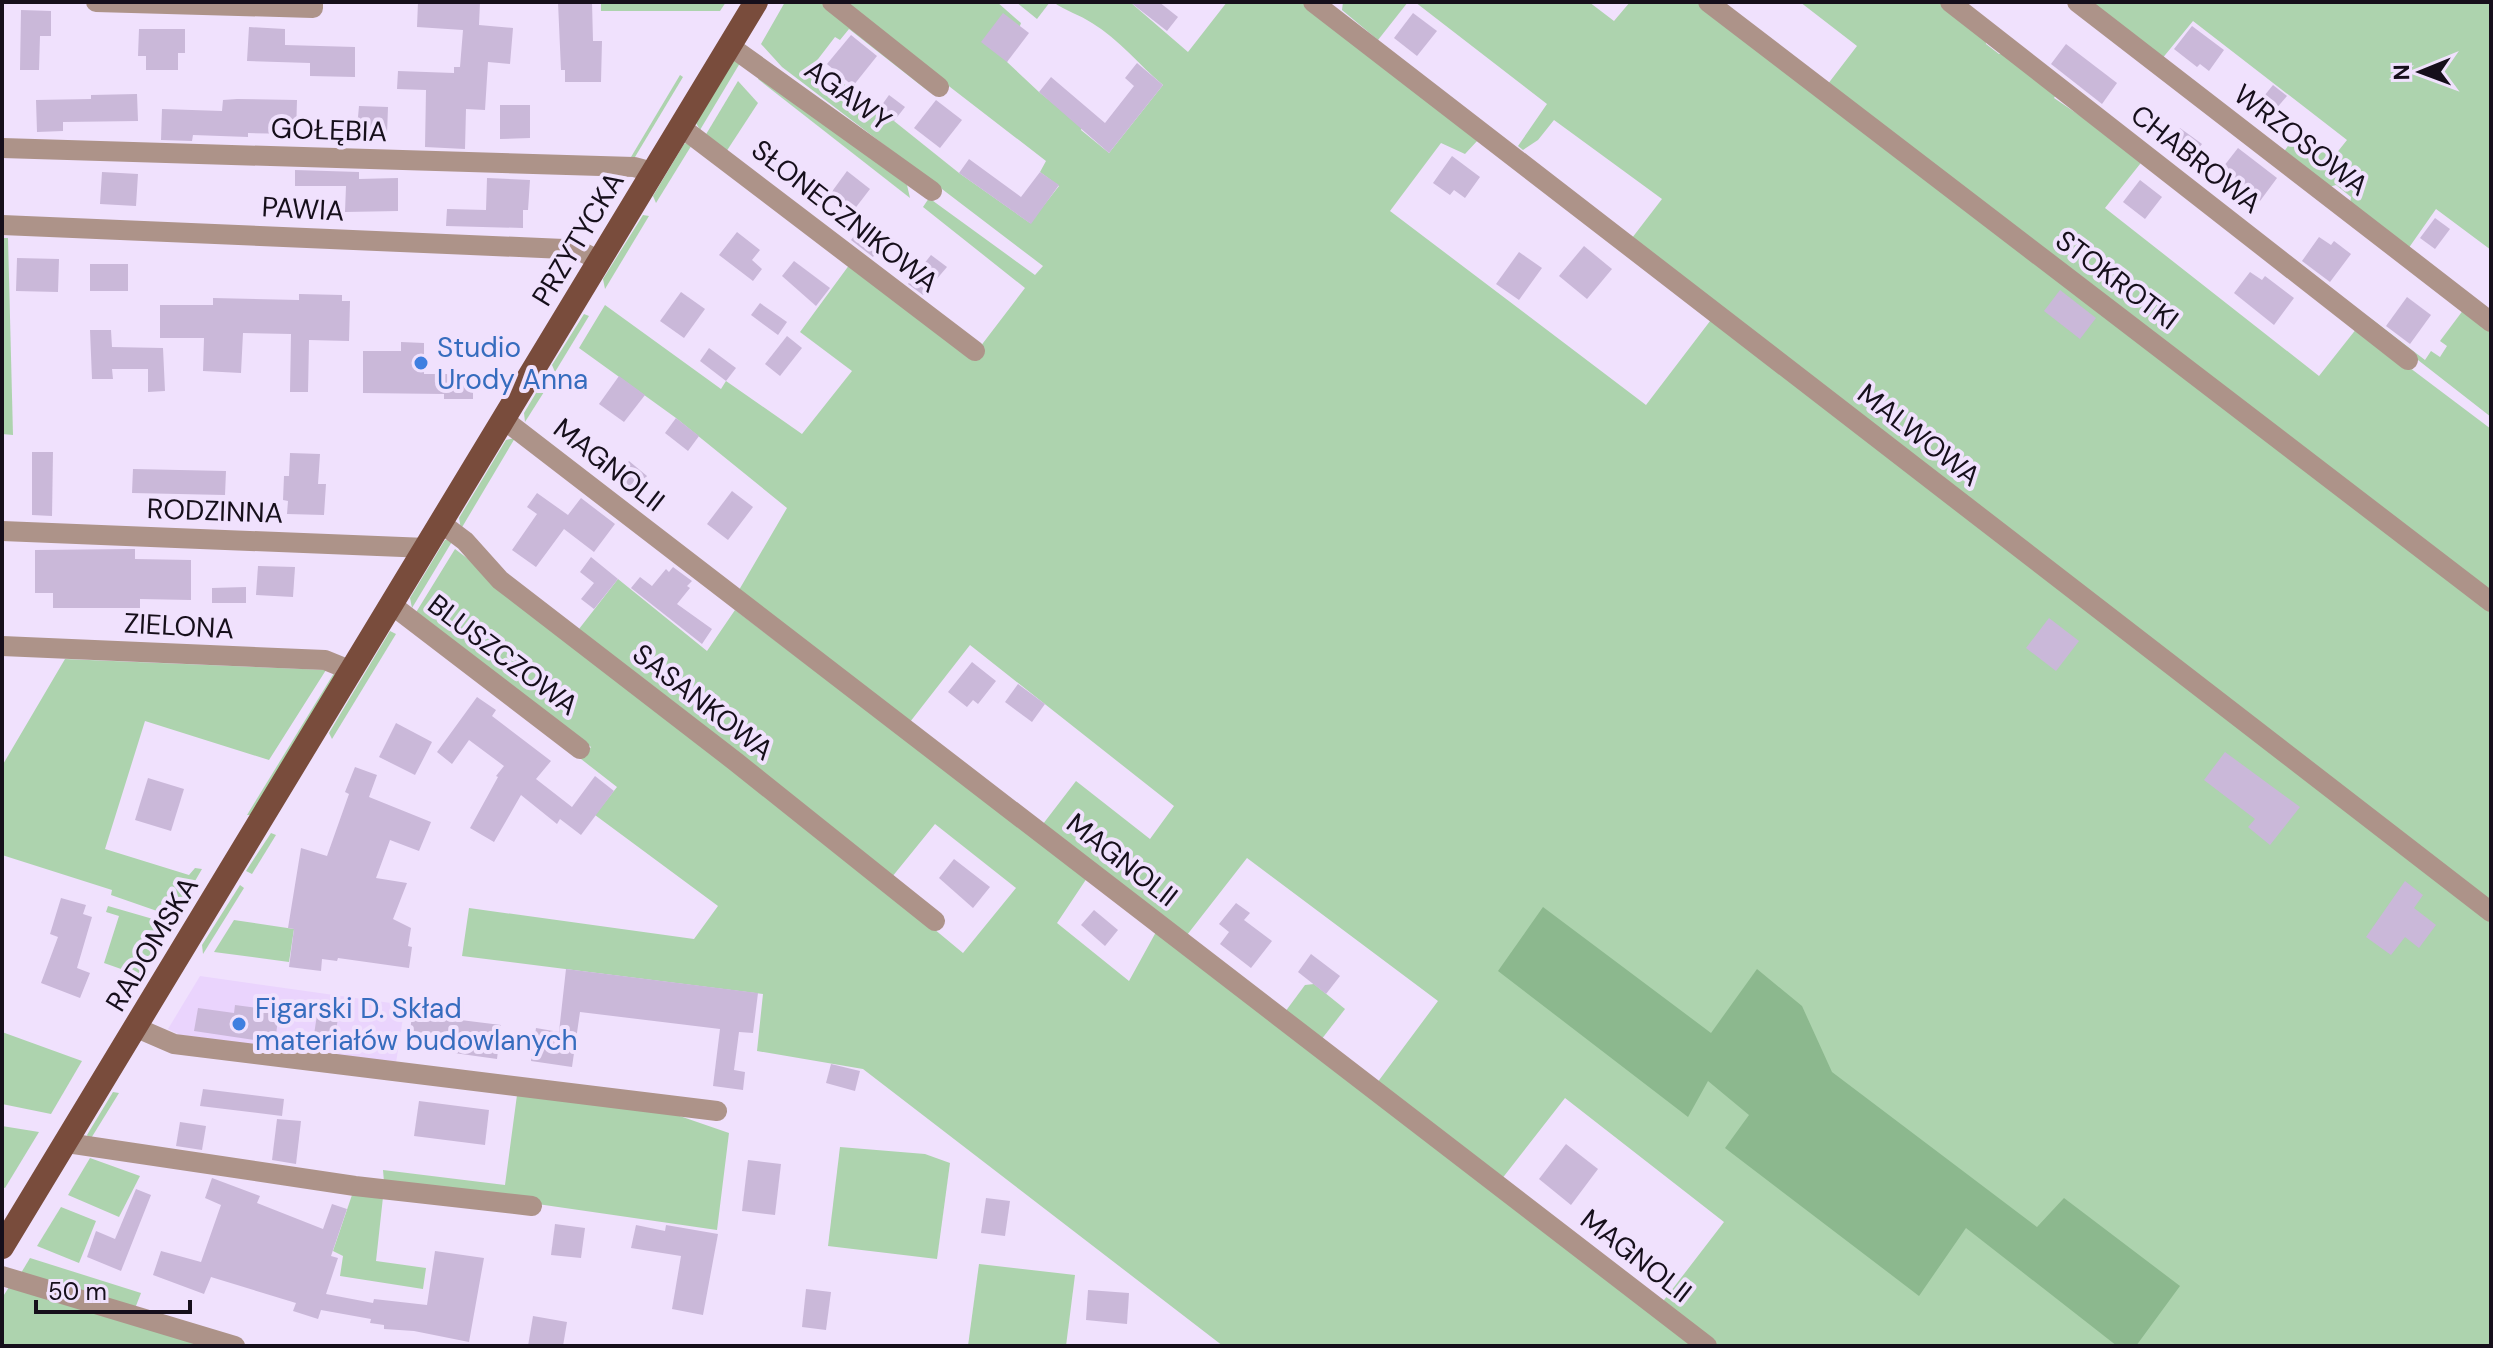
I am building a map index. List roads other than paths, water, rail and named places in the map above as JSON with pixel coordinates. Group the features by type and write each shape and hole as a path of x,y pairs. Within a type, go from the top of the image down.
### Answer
{"main road":[{"name":"PRZYTYCKA","path":"352,671 756,2"},
{"name":"RADOMSKA","path":"2,1247 352,671"}],"street":[{"path":"96,2 313,8 313,2"},
{"path":"832,2 939,87"},
{"name":"MALWOWA","path":"1313,2 2491,912"},
{"name":"STOKROTKI","path":"1708,2 2491,602"},
{"name":"CHABROWA","path":"1950,2 2408,360"},
{"name":"WRZOSOWA","path":"2077,2 2491,322"},
{"name":"AGAWY","path":"730,46 932,191"},
{"name":"SŁONECZNIKOWA","path":"681,127 975,351"},
{"name":"GOŁĘBIA","path":"2,148 634,167 653,172"},
{"name":"PAWIA","path":"2,225 564,249 582,252 600,261"},
{"name":"MAGNOLII","path":"503,419 1707,1346"},
{"name":"SASANKOWA","path":"441,523 465,541 500,580 935,921"},
{"name":"RODZINNA","path":"2,531 427,548"},
{"name":"BLUSZCZOWA","path":"392,605 580,749"},
{"name":"ZIELONA","path":"2,646 325,660 352,671"},
{"path":"137,1028 174,1044 717,1111"},
{"path":"67,1143 355,1186 532,1206"},
{"path":"2,1276 235,1346"}],"place":[{"name":"Studio Urody Anna","path":"421,363"},
{"name":"Figarski D. Skład materiałów budowlanych","path":"239,1024"}]}
